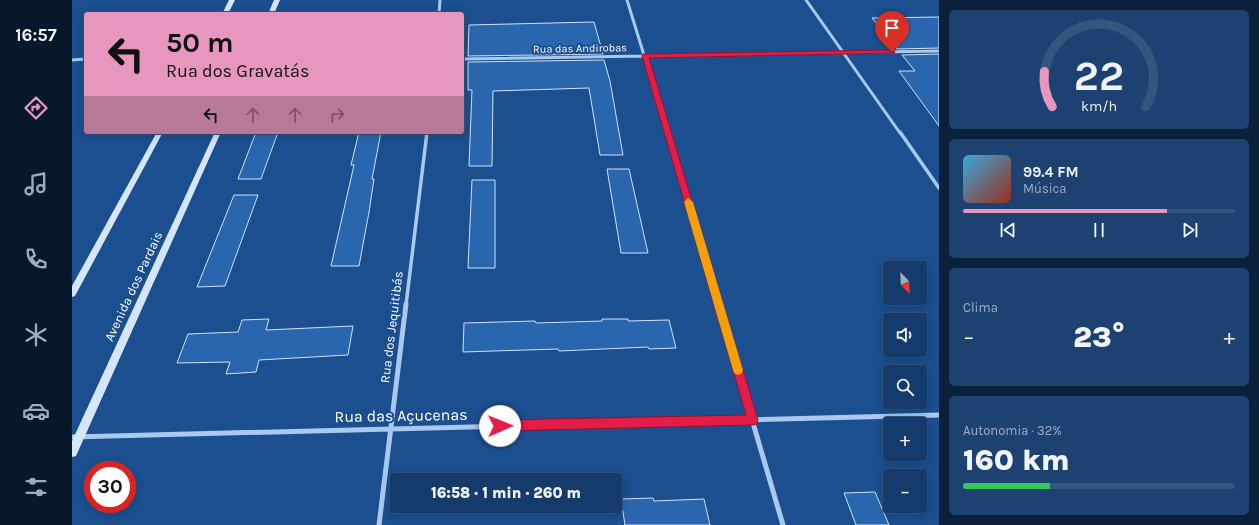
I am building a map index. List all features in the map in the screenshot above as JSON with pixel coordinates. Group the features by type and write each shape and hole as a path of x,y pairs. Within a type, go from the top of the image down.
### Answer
{"street":[{"path":"226,12 232,0"},
{"path":"272,12 277,0"},
{"path":"439,12 440,0"},
{"path":"627,0 645,56 784,525"},
{"path":"806,0 845,53 939,188"},
{"name":"Rua das Andirobas","path":"464,59 939,51"},
{"path":"72,60 84,60"},
{"path":"72,294 159,134"},
{"name":"Avenida dos Pardais","path":"72,452 76,436 217,134"},
{"name":"Rua dos Jequitibás","path":"379,525 427,134"},
{"name":"Rua das Açucenas","path":"76,436 939,415"}],"building":[{"path":"939,17 939,48 897,49 872,18"},
{"path":"594,22 603,54 468,56 469,25"},
{"path":"939,54 939,126 899,71 915,71 902,55"},
{"path":"604,60 610,81 623,155 600,155 589,88 493,91 492,166 469,166 472,90 468,90 468,62"},
{"path":"255,134 277,134 261,179 238,179"},
{"path":"359,134 381,134 372,179 374,179 359,266 331,266 354,165 351,165"},
{"path":"607,169 629,169 648,253 621,253"},
{"path":"472,180 495,180 495,268 468,268"},
{"path":"234,195 258,195 225,286 197,287"},
{"path":"269,319 266,330 353,326 348,355 259,360 256,372 226,374 230,362 177,363 188,334 238,332 242,320"},
{"path":"602,319 628,319 628,321 669,320 676,348 649,349 648,347 559,351 558,349 463,352 464,323 535,321 536,323 602,321"},
{"path":"875,492 889,525 856,525 844,493"},
{"path":"653,498 654,501 704,499 710,525 625,525 622,499"}],"slow traffic":[{"path":"688,202 738,370"}],"route":[{"path":"500,426 753,420 645,56 892,52"}]}
